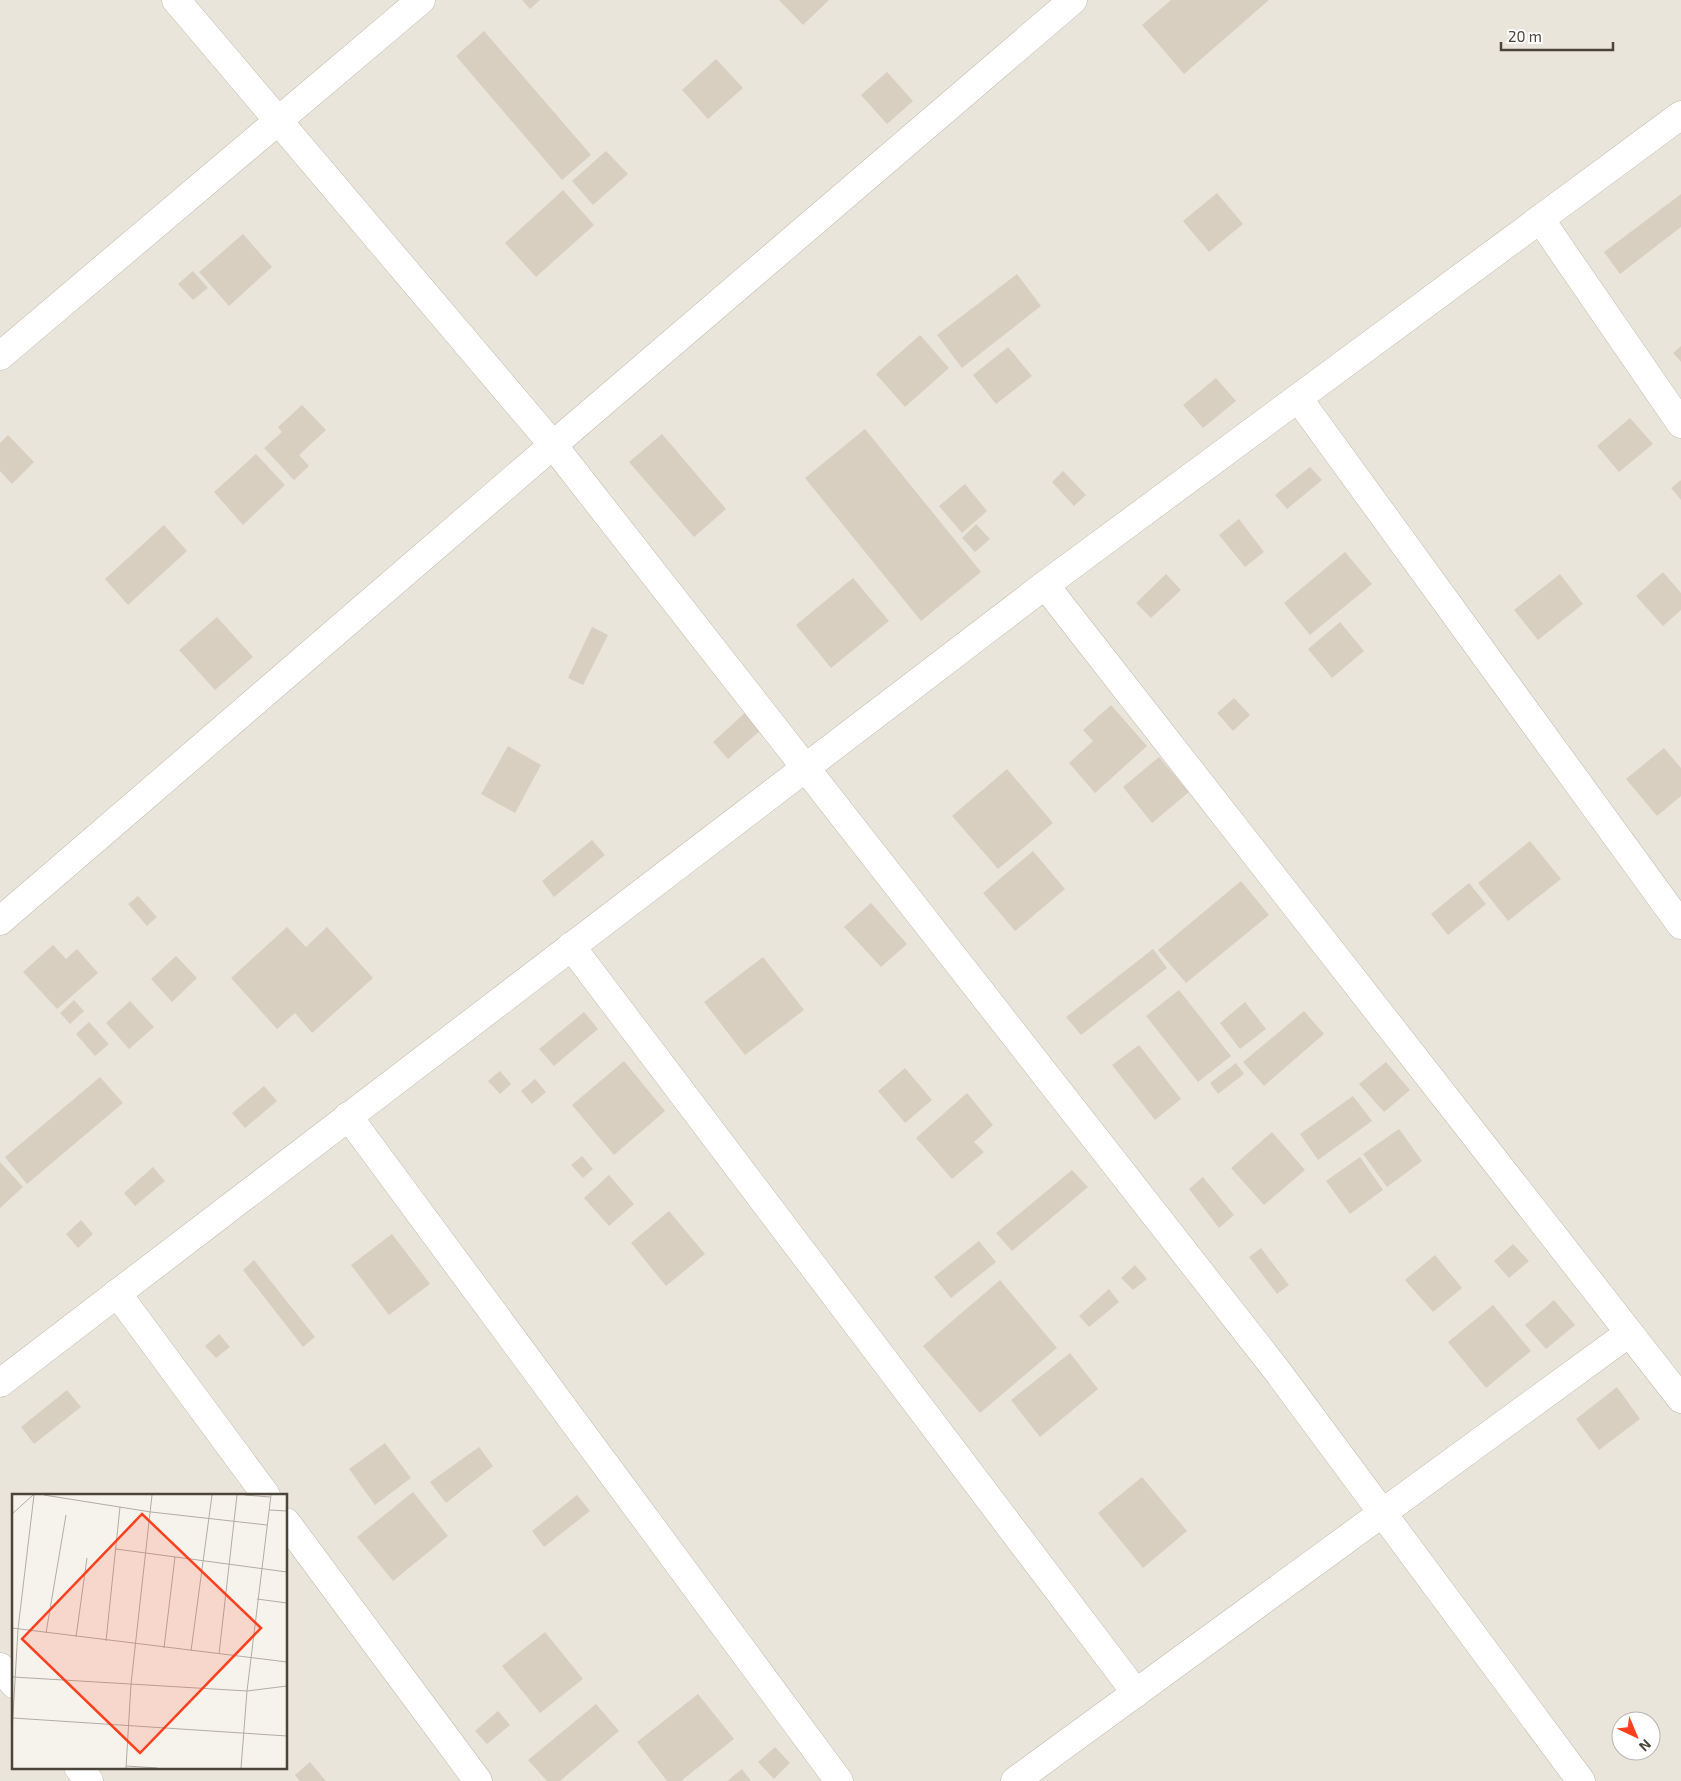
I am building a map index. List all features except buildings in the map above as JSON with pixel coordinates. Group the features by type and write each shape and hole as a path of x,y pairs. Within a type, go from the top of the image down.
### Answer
{"street":[{"path":"176,0 553,445 1278,1372 1581,1781"},
{"path":"0,356 421,0"},
{"path":"0,921 1073,0"},
{"path":"0,1383 1045,585 1681,115"},
{"path":"1540,219 1681,424"},
{"path":"1298,398 1681,926"},
{"path":"1045,585 1681,1399"},
{"path":"571,946 1136,1693"},
{"path":"348,1116 839,1781"},
{"path":"117,1293 265,1494"},
{"path":"1015,1781 1629,1333"},
{"path":"288,1525 478,1781"},
{"path":"0,1667 12,1682"},
{"path":"79,1768 89,1781"}],"shaded area":[{"path":"0,0 1681,0 1681,1781 0,1781"}]}
